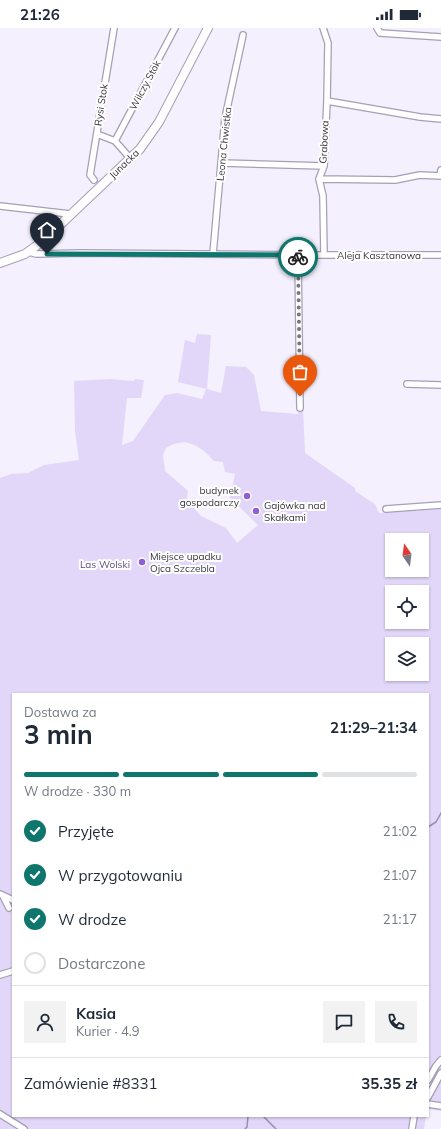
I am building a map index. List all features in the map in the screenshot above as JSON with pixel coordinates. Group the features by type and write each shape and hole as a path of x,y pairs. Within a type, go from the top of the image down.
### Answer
{"street":[{"name":"Rysi Stok","path":"94,180 90,175 114,28"},
{"name":"Wilczy Stok","path":"115,142 175,28"},
{"name":"Junacka","path":"0,264 29,252 43,241 146,141 159,122 208,28"},
{"name":"Grabowa","path":"319,179 324,166 327,100 328,43 323,28"},
{"path":"377,28 380,33 441,37"},
{"name":"Leona Chwistka","path":"213,254 225,118 243,35"},
{"path":"327,100 420,117 441,119"},
{"path":"97,134 115,142 130,158"},
{"path":"222,163 324,166"},
{"path":"324,255 323,196 319,179 395,180 420,175 441,174"},
{"path":"0,206 70,214"},
{"name":"Aleja Kasztanowa","path":"29,252 36,254 441,255"},
{"path":"298,255 300,408"},
{"path":"407,384 441,385"},
{"path":"386,509 441,504"},
{"path":"2,895 12,900"},
{"path":"2,895 9,908"},
{"path":"0,975 12,971"},
{"path":"429,1078 441,1060"},
{"path":"429,1095 441,1073"},
{"path":"429,1104 441,1106"},
{"path":"0,1114 24,1129"},
{"path":"412,1129 414,1117"}],"green space":[{"name":"Las Wolski","path":"197,334 211,335 207,389 221,393 226,366 246,367 254,375 261,411 298,414 298,406 303,408 305,453 355,488 355,491 375,504 379,513 441,509 441,1111 429,1109 429,693 12,693 12,1117 426,1117 424,1129 0,1129 0,478 11,474 28,473 44,465 79,460 75,431 74,381 111,379 133,381 136,379 144,380 141,398 127,398 122,445 133,441 165,395 177,393 202,399 206,389 178,382 185,340 195,343","holes":["184,442 204,451 214,461 223,462 225,472 235,474 230,498 258,525 237,543 226,528 201,516 187,500 188,491 165,471 163,455 166,448 174,444"]}],"waterway":[{"path":"429,826 436,822 441,813"},
{"path":"245,1129 247,1127 248,1117"},
{"path":"264,1117 276,1129"}],"way so far":[{"path":"298,257 300,396"}],"place":[{"name":"budynek gospodarczy","path":"247,496"},
{"name":"Gajówka nad Skałkami","path":"256,511"},
{"name":"Miejsce upadku Ojca Szczebla","path":"142,562"}],"route":[{"path":"47,254 298,255 298,257"}]}
